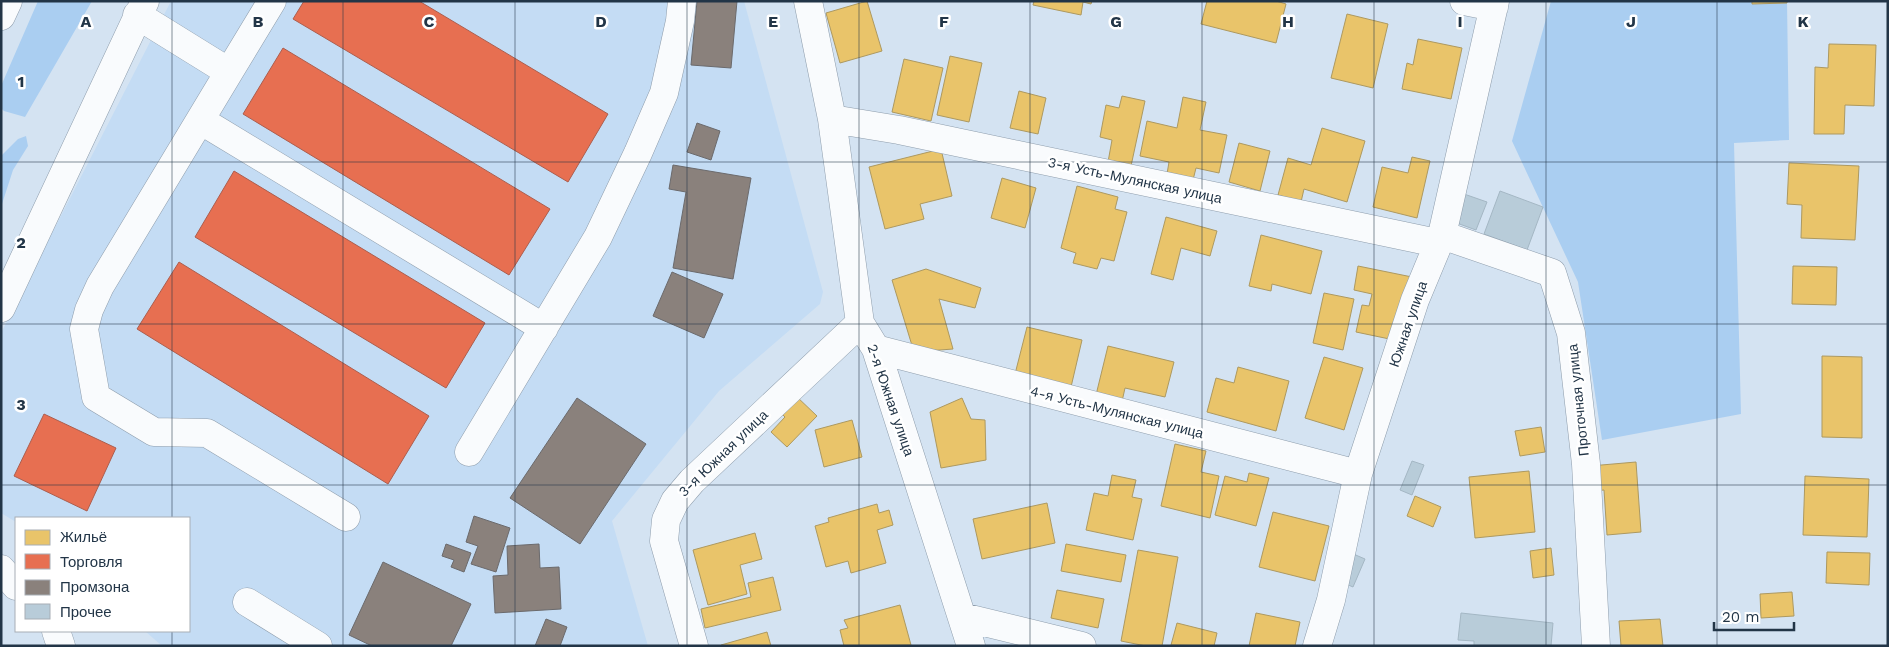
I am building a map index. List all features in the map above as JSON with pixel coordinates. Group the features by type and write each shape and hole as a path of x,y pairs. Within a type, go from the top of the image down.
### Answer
{"street":[{"path":"1,16 8,1"},
{"path":"272,1 100,286 89,310 84,329 96,397 154,432 207,433 346,517"},
{"path":"470,452 598,237 638,154 664,93 680,21 682,1"},
{"name":"2-я Южная улица","path":"808,1 832,119 860,323 876,349 963,616 971,646"},
{"path":"1464,1 1495,4"},
{"name":"Южная улица","path":"1317,646 1331,600 1358,474 1416,300 1440,239 1495,4"},
{"path":"1,308 141,8 229,72"},
{"name":"3-я Усть-Мулянская улица","path":"832,119 900,130 1440,239"},
{"path":"200,120 544,328"},
{"name":"Проточная улица","path":"1440,239 1552,273 1571,333 1586,464 1596,646"},
{"name":"3-я Южная улица","path":"694,646 664,541 666,520 675,501 692,481 860,323"},
{"name":"4-я Усть-Мулянская улица","path":"876,349 1358,474"},
{"path":"1,569 15,585"},
{"path":"247,602 318,646"},
{"path":"963,616 1082,646"},
{"path":"56,632 61,646"}],"shaded area":[{"path":"38,1 92,1 25,117 4,111 1,108 1,86"},
{"path":"171,1 744,1 823,292 820,304 719,391 612,521 648,646 162,646 146,632 190,632 190,517 15,517 15,521 1,513 1,333"},
{"path":"1551,1 1787,1 1789,140 1734,143 1741,414 1602,440 1578,282 1512,141"},
{"path":"26,136 28,146 13,170 1,207 1,156 18,139"}],"building: Жильё":[{"path":"867,1 882,51 840,63 826,13"},
{"path":"1034,1 1092,1 1091,4 1083,2 1081,15 1033,5"},
{"path":"1207,1 1276,1 1286,4 1276,43 1201,24"},
{"path":"1752,1 1787,1 1787,3 1752,4"},
{"path":"1347,14 1388,24 1373,88 1331,78"},
{"path":"1418,39 1462,48 1451,99 1402,89 1407,63 1413,65"},
{"path":"1829,44 1876,45 1874,106 1845,105 1844,134 1814,134 1815,67 1828,68"},
{"path":"950,56 982,63 969,122 937,115"},
{"path":"904,59 943,68 931,121 892,112"},
{"path":"1019,91 1046,98 1038,134 1010,128"},
{"path":"1122,96 1145,101 1131,166 1108,162 1112,140 1100,137 1106,105 1119,108"},
{"path":"1183,97 1206,102 1200,130 1227,135 1219,173 1196,168 1193,180 1167,174 1169,162 1140,156 1147,121 1177,128"},
{"path":"1322,128 1365,141 1347,202 1304,189 1301,202 1278,195 1288,158 1311,165"},
{"path":"1239,143 1270,151 1260,191 1229,182"},
{"path":"941,149 952,196 920,204 924,219 885,229 869,167"},
{"path":"1412,157 1430,161 1417,218 1373,207 1382,167 1408,173"},
{"path":"1789,163 1859,166 1855,240 1801,238 1802,205 1787,204"},
{"path":"1002,178 1036,188 1025,228 991,218"},
{"path":"1077,186 1118,197 1115,209 1127,212 1114,261 1101,258 1097,269 1073,263 1076,253 1061,248"},
{"path":"1166,217 1217,231 1210,256 1181,248 1173,280 1151,274"},
{"path":"1261,235 1322,251 1311,294 1272,284 1271,291 1249,286"},
{"path":"1358,266 1412,277 1399,341 1356,332 1362,305 1369,306 1372,294 1354,290"},
{"path":"1793,266 1837,267 1836,305 1792,304"},
{"path":"926,269 981,288 975,308 939,299 953,349 914,352 892,280"},
{"path":"1324,293 1354,299 1343,350 1313,343"},
{"path":"1027,327 1082,340 1071,387 1015,374"},
{"path":"1108,346 1174,362 1165,397 1125,388 1121,406 1095,399"},
{"path":"1822,356 1862,357 1862,438 1822,437"},
{"path":"1324,357 1363,368 1344,430 1305,418"},
{"path":"1238,367 1289,381 1276,431 1207,412 1216,378 1234,383"},
{"path":"795,395 817,416 787,447 771,432 785,417 779,411"},
{"path":"962,398 971,419 985,420 986,460 941,468 930,412"},
{"path":"852,420 862,457 824,467 815,430"},
{"path":"1541,427 1545,452 1520,456 1515,431"},
{"path":"1175,444 1206,451 1201,472 1219,476 1210,518 1161,506"},
{"path":"1636,462 1641,532 1607,535 1604,490 1592,491 1590,466"},
{"path":"1529,471 1535,532 1475,538 1469,477"},
{"path":"1249,473 1269,478 1256,526 1215,515 1225,476 1247,482"},
{"path":"1112,475 1136,480 1132,497 1142,499 1133,540 1086,530 1094,493 1108,496"},
{"path":"1805,476 1869,479 1867,537 1803,535"},
{"path":"1415,496 1441,507 1433,527 1407,516"},
{"path":"1047,503 1055,543 982,559 973,519"},
{"path":"877,504 879,513 889,510 893,525 877,530 886,563 851,573 848,561 826,567 815,526 829,522 828,518"},
{"path":"1273,512 1329,526 1315,581 1259,567"},
{"path":"755,533 762,559 740,565 747,594 708,605 693,550"},
{"path":"1066,544 1126,555 1121,582 1061,571"},
{"path":"1551,548 1554,575 1533,578 1530,551"},
{"path":"1138,550 1178,557 1162,646 1146,646 1121,641"},
{"path":"1827,552 1870,553 1869,585 1826,583"},
{"path":"773,577 781,610 705,628 701,609 751,597 748,583"},
{"path":"1057,590 1104,599 1098,628 1051,618"},
{"path":"1792,592 1794,616 1761,618 1760,594"},
{"path":"900,605 911,645 844,646 840,630 848,628 844,620"},
{"path":"1256,613 1300,622 1295,646 1249,646"},
{"path":"1660,619 1663,646 1621,646 1619,621"},
{"path":"1177,623 1217,633 1214,646 1171,645"},
{"path":"767,632 771,646 721,646 721,645"}],"building: Торговля":[{"path":"304,1 419,1 608,114 568,182 293,19"},
{"path":"283,48 550,209 509,275 243,114"},
{"path":"234,171 485,323 446,388 195,237"},
{"path":"179,262 429,416 388,484 137,329"},
{"path":"44,414 116,448 87,511 14,476"}],"building: Промзона":[{"path":"697,1 737,1 731,68 691,65"},
{"path":"697,123 720,131 711,160 687,152"},
{"path":"673,165 751,178 733,279 673,268 686,192 669,189"},
{"path":"672,272 723,294 704,338 653,316"},
{"path":"577,398 646,444 580,544 510,498"},
{"path":"474,516 510,528 496,572 471,564 478,546 466,542"},
{"path":"446,544 471,553 464,572 451,567 454,560 442,556"},
{"path":"539,544 540,568 559,567 561,609 495,613 493,576 508,575 507,546"},
{"path":"383,562 471,604 451,646 372,646 349,635"},
{"path":"546,619 567,627 560,646 535,646"}],"building: Прочее":[{"path":"1500,191 1543,207 1527,250 1484,234"},
{"path":"1464,194 1487,202 1476,230 1454,222"},
{"path":"1412,461 1424,465 1412,495 1400,490"},
{"path":"1351,553 1365,559 1353,587 1339,581"},
{"path":"1461,613 1553,623 1551,646 1474,646 1474,641 1458,640"}]}
